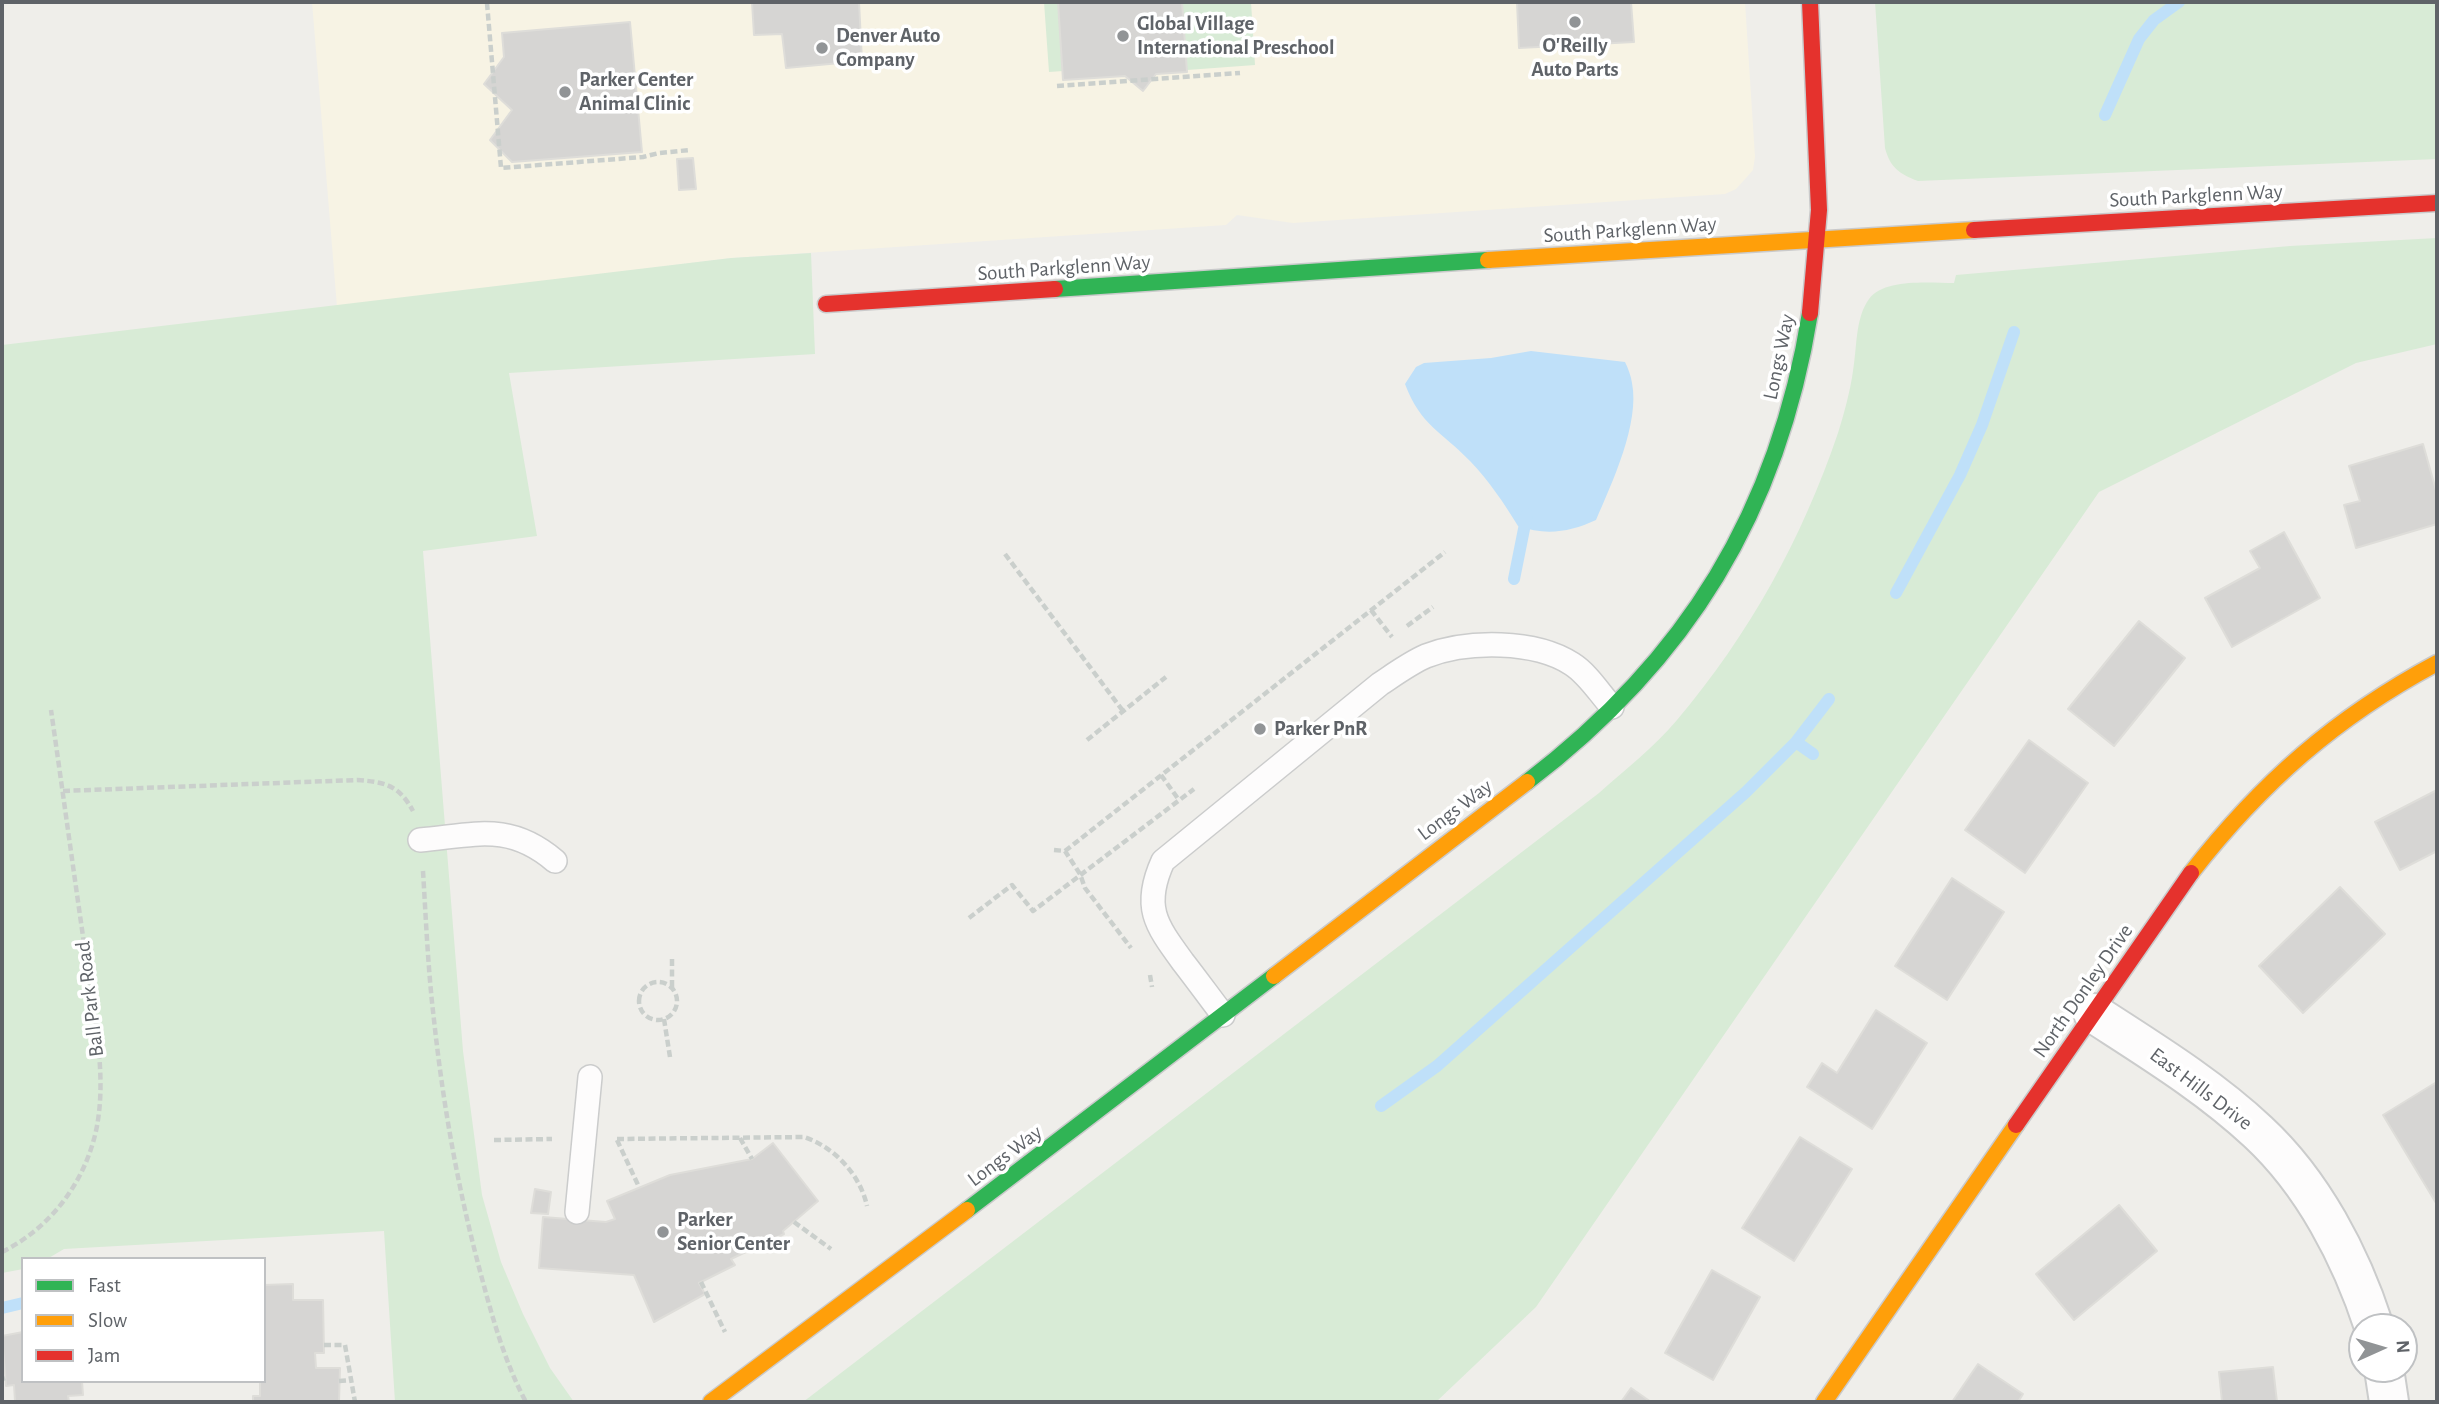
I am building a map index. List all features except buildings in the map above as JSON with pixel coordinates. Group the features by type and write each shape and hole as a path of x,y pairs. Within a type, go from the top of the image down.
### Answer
{"street":[{"name":"Longs Way","path":"711,1402 1223,1016 1546,768 1612,708 1665,651 1701,601 1730,553 1771,464 1784,428 1802,356 1814,293 1818,239 1819,186 1810,2"},
{"name":"South Parkglenn Way","path":"825,304 1818,239 2437,204"},
{"name":"North Donley Drive","path":"1824,1402 2198,864 2245,806 2287,765 2333,728 2384,692 2437,663"},
{"name":"East Hills Drive","path":"2094,1013 2233,1110 2277,1152 2308,1192 2342,1247 2368,1313"},
{"path":"2386,1383 2389,1402"}],"lane":[{"path":"1223,1016 1159,929 1153,902 1154,880 1163,861 1381,684 1409,664 1446,651 1481,646 1533,648 1556,655 1575,666 1612,708"},
{"path":"420,839 510,835 537,846 555,861"},
{"path":"577,1212 590,1077"}],"path":[{"path":"487,3 501,168 643,158 659,153 690,150"},
{"path":"1057,86 1240,73"},
{"path":"638,107 671,105"},
{"path":"1054,850 1065,851 1445,552"},
{"path":"1005,554 1123,711"},
{"path":"1382,645 1433,607"},
{"path":"1371,610 1392,637"},
{"path":"1087,740 1166,677"},
{"name":"Ball Park Road","path":"2,1252 37,1230 64,1202 85,1167 96,1128 99,1080 97,1042 51,710"},
{"path":"1161,775 1179,800"},
{"path":"63,791 344,781 376,782 399,790 406,799 417,822 420,839 433,1019 450,1133 473,1243 490,1307 507,1361 526,1402"},
{"path":"969,918 1012,885 1033,911 1201,784"},
{"path":"1065,851 1080,874 1085,888 1139,958"},
{"path":"672,959 672,988 677,999 674,1011 664,1019 657,1020 646,1015 639,999 645,988 655,982 672,988"},
{"path":"1147,968 1152,987"},
{"path":"664,1019 670,1057"},
{"path":"494,1140 804,1137 837,1157 849,1170 863,1192 866,1206"},
{"path":"740,1138 752,1159"},
{"path":"617,1139 639,1187"},
{"path":"794,1222 831,1249"},
{"path":"701,1282 725,1332"},
{"path":"324,1345 345,1345 355,1402"},
{"path":"339,1381 351,1380"}],"shaded area":[{"path":"312,2 1745,2 1755,157 1753,170 1736,189 1725,194 1293,223 1237,215 1226,225 731,258 337,307"}],"green space":[{"path":"1044,2 1058,2 1063,71 1049,72"},
{"path":"1182,2 1251,2 1255,65 1187,70"},
{"path":"1875,2 2437,2 2437,159 1918,181 1896,169 1885,148"},
{"path":"2437,238 2437,344 2356,363 2099,492 1536,1307 1436,1402 803,1402 1599,793 1668,730 1703,688 1750,620 1808,511 1845,411 1861,315 1876,292 1908,283 1954,283 1956,275 2290,246"},
{"path":"811,253 815,354 509,373 537,536 423,551 463,1051 482,1195 501,1262 523,1314 550,1368 574,1402 395,1402 384,1231 64,1249 50,1257 21,1257 21,1269 2,1273 2,345 731,258"}],"water":[{"path":"1531,351 1625,362 1632,380 1632,416 1628,434 1617,471 1596,520 1567,530 1548,532 1518,526 1477,469 1425,419 1405,384 1416,367 1424,363 1491,358"}],"waterway":[{"path":"2105,115 2139,39 2154,20 2179,2"},
{"path":"1896,593 1960,475 1982,425 2014,332"},
{"path":"1514,579 1527,514"},
{"path":"1381,1106 1437,1066 1746,792 1796,742 1829,699"},
{"path":"1796,742 1813,754"},
{"path":"2,1308 21,1303"}],"traffic: fast":[{"path":"1055,289 1488,260"},
{"path":"1527,782 1584,735 1634,685 1678,632 1716,576 1749,517 1775,453 1795,385 1810,313"},
{"path":"967,1210 1274,976"}],"traffic: slow":[{"path":"1488,260 1974,230"},
{"path":"2191,873 2245,810 2302,754 2366,706 2437,663"},
{"path":"1274,976 1527,782"},
{"path":"1824,1402 2016,1125"},
{"path":"711,1402 967,1210"}],"traffic: jam":[{"path":"1810,2 1819,210 1810,313"},
{"path":"1974,230 2437,203"},
{"path":"826,304 1055,289"},
{"path":"2016,1125 2191,873"}],"place":[{"name":"O'Reilly Auto Parts","path":"1575,22"},
{"name":"Global Village International Preschool","path":"1123,36"},
{"name":"Denver Auto Company","path":"822,48"},
{"name":"Parker Center Animal Clinic","path":"565,92"},
{"name":"Parker PnR","path":"1260,729"},
{"name":"Parker Senior Center","path":"663,1232"}]}
